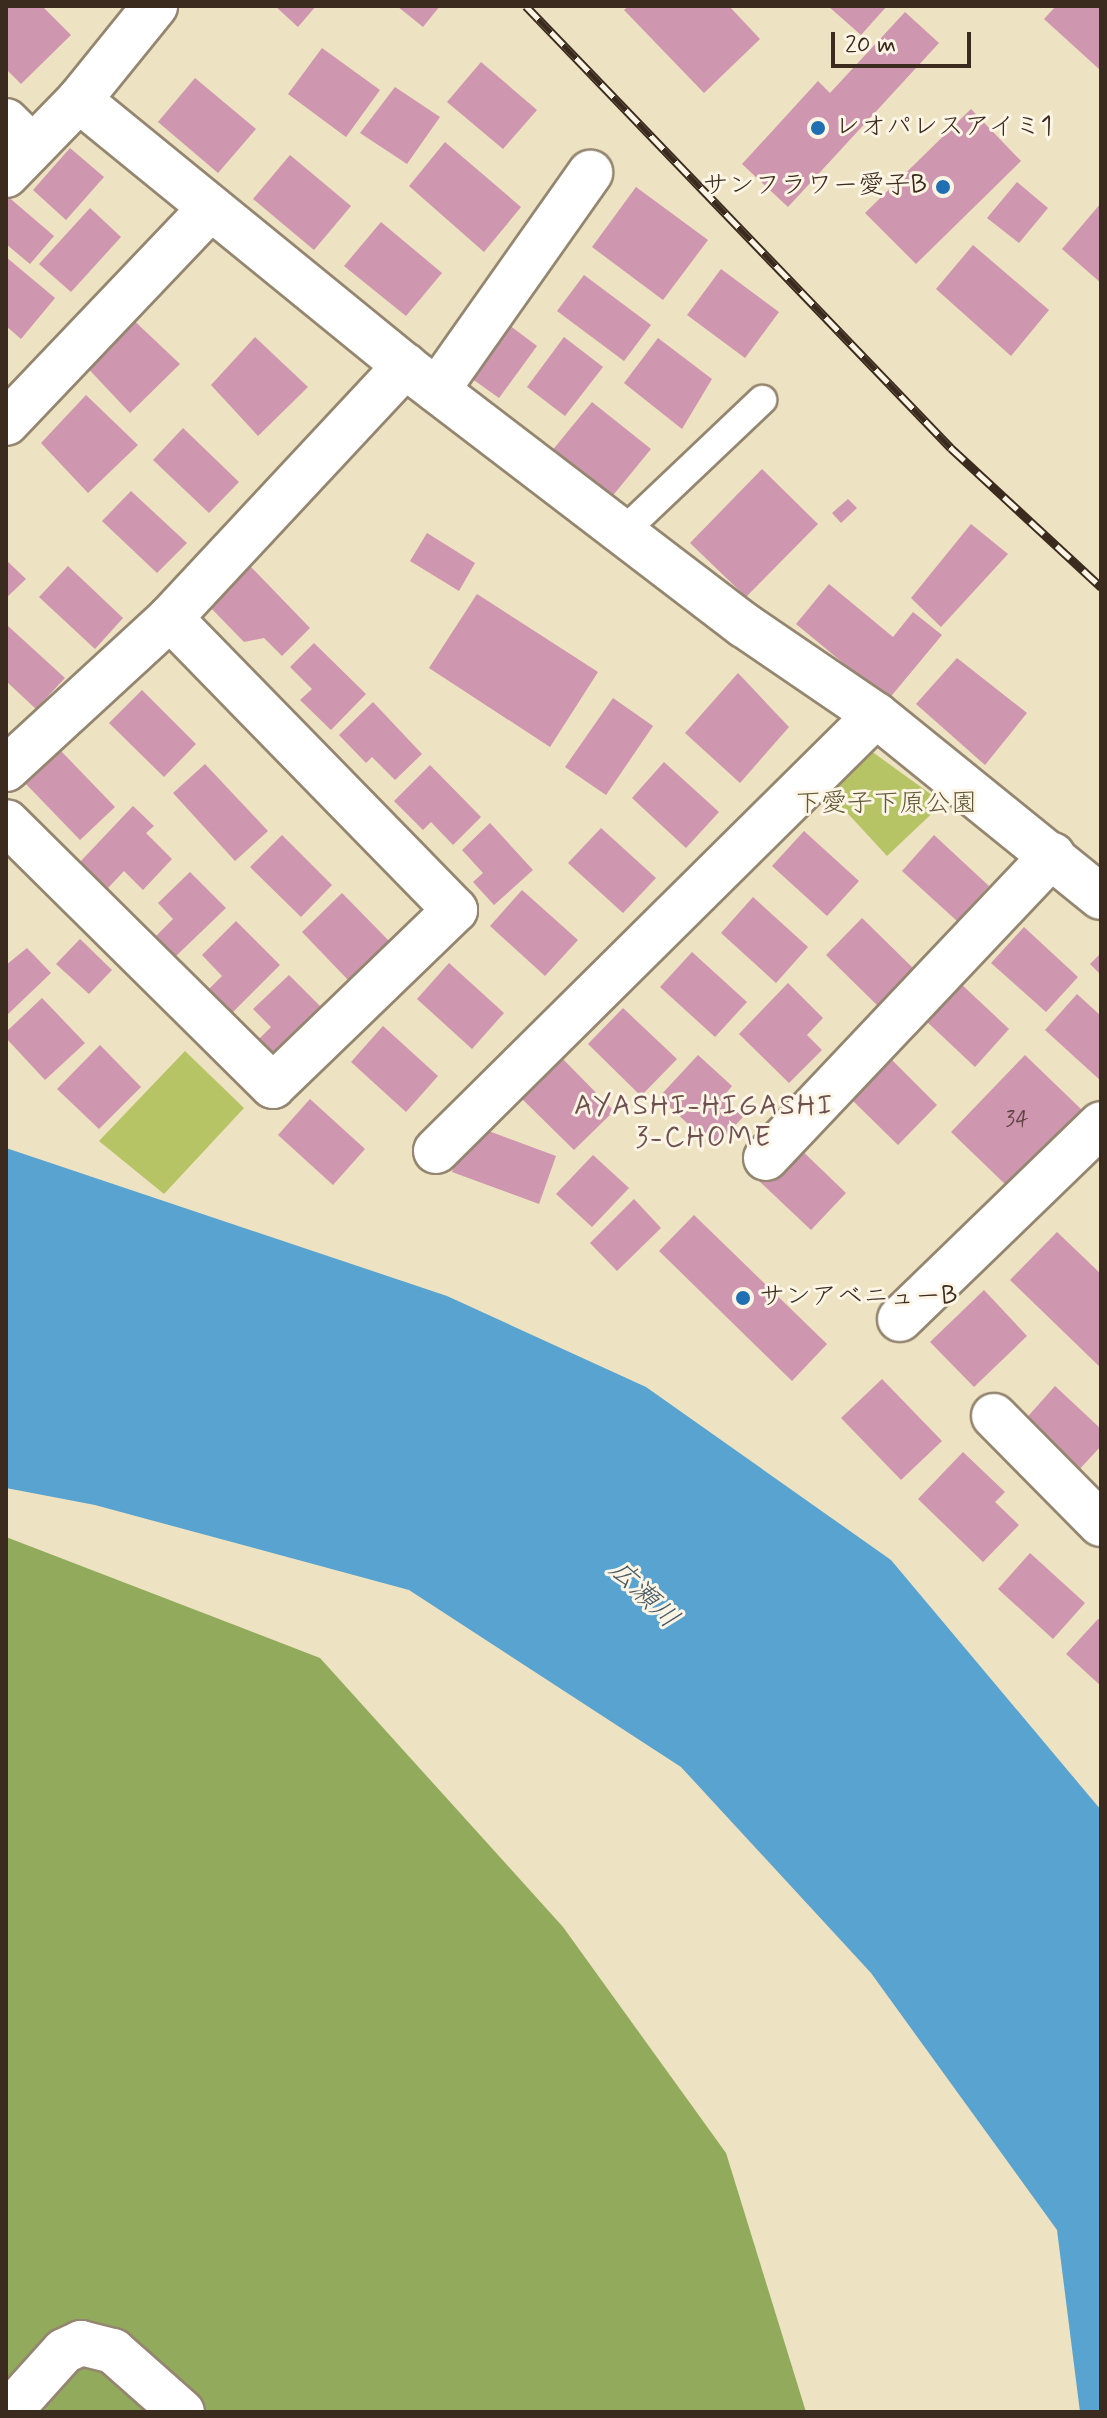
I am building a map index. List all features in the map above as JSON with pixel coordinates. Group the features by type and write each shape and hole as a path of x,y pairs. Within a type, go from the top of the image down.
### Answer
{"street":[{"path":"15,148 79,100 155,6"},
{"path":"79,100 421,378 744,625 876,715 1053,855 1101,897"},
{"path":"6,769 170,618 421,378 590,173"},
{"path":"6,423 211,208"},
{"path":"6,822 273,1086 455,910 170,618"},
{"path":"436,1151 876,715"},
{"path":"766,1158 1053,855"},
{"path":"900,1319 1101,1124"},
{"path":"994,1416 1097,1510"},
{"path":"9,2412 64,2351 81,2343 113,2351 182,2412"}],"lane":[{"path":"623,532 762,400"}],"green space":[{"name":"下愛子下原公園","path":"867,748 943,803 887,856 827,791"},
{"path":"185,1051 244,1108 164,1194 99,1141"},
{"path":"6,1537 320,1658 563,1927 726,2153 806,2412 11,2412 6,2406"}],"water":[{"name":"広瀬川","path":"6,1148 447,1296 646,1387 891,1560 1101,1810 1101,2412 1080,2412 1057,2230 871,1973 681,1767 409,1590 95,1505 6,1488"}],"building":[{"path":"6,6 42,6 71,35 21,84 6,69"},
{"path":"275,6 316,6 298,27"},
{"path":"397,6 440,6 423,27"},
{"path":"629,6 729,6 760,39 704,93 624,10"},
{"path":"828,6 887,6 861,35"},
{"path":"1056,6 1101,6 1099,69 1044,19"},
{"name":"レオパレスアイミ1","path":"905,12 939,43 788,207 742,164 818,81 830,93"},
{"path":"322,48 380,90 346,137 288,94"},
{"path":"481,62 537,110 503,149 447,102"},
{"path":"195,78 256,129 218,173 158,122"},
{"path":"395,87 440,117 407,164 360,133"},
{"name":"サンフラワー愛子B","path":"971,109 1021,161 916,264 865,213"},
{"path":"445,142 521,207 484,252 409,186"},
{"path":"70,148 104,177 66,220 33,190"},
{"path":"290,155 351,206 314,250 253,199"},
{"path":"1017,182 1048,208 1019,243 987,218"},
{"path":"636,187 708,240 663,300 592,247"},
{"path":"6,195 54,236 30,264 6,244"},
{"path":"1101,203 1101,283 1062,249"},
{"path":"90,208 121,237 71,292 39,264"},
{"path":"381,222 442,273 406,316 344,266"},
{"path":"973,245 1049,310 1011,356 936,289"},
{"path":"6,257 55,298 21,339 6,326"},
{"path":"721,269 779,312 745,358 687,315"},
{"path":"584,275 651,325 624,361 557,311"},
{"path":"127,314 180,364 130,413 82,362"},
{"path":"501,319 537,346 499,398 471,378"},
{"path":"255,337 308,387 258,436 211,385"},
{"path":"564,337 603,367 565,416 527,387"},
{"path":"658,338 712,379 682,429 624,383"},
{"path":"86,395 138,445 88,493 41,443"},
{"path":"592,402 651,449 610,499 551,452"},
{"path":"183,428 239,482 209,513 153,460"},
{"path":"762,469 818,524 746,597 690,543"},
{"path":"131,491 187,543 157,573 102,521"},
{"path":"848,499 857,508 841,523 832,513"},
{"path":"971,524 1008,554 941,627 911,598"},
{"path":"427,533 475,563 459,591 410,561"},
{"path":"6,560 26,579 6,598"},
{"path":"68,566 123,618 95,649 39,597"},
{"path":"251,567 310,628 282,656 264,638 244,642 210,607"},
{"path":"829,584 893,637 913,612 942,635 888,700 796,624"},
{"path":"477,594 598,672 550,747 429,668"},
{"path":"8,626 65,678 36,709 6,681"},
{"path":"314,643 366,694 331,730 300,700 312,689 290,667"},
{"path":"957,658 1027,713 985,765 916,704"},
{"path":"738,673 789,727 740,783 685,733"},
{"path":"142,690 196,744 164,777 109,723"},
{"path":"613,698 653,726 606,795 565,767"},
{"path":"373,702 422,754 395,780 372,757 366,763 339,735"},
{"path":"61,751 115,807 80,840 26,784"},
{"path":"664,762 719,812 686,848 632,798"},
{"path":"205,764 268,831 235,861 173,793"},
{"path":"430,765 481,817 453,845 431,822 423,830 394,801"},
{"path":"133,806 154,826 146,833 172,859 143,890 124,871 108,888 80,862"},
{"path":"490,823 533,870 494,905 473,882 483,873 462,850"},
{"path":"601,828 656,878 623,913 568,863"},
{"path":"804,831 859,881 827,916 772,866"},
{"path":"282,835 332,885 301,917 250,867"},
{"path":"934,835 989,886 957,921 902,871"},
{"path":"190,872 226,908 176,956 156,936 173,919 158,903"},
{"path":"522,890 578,940 545,976 490,926"},
{"path":"342,893 390,942 349,981 302,932"},
{"path":"753,897 808,947 776,983 721,933"},
{"path":"862,918 915,970 879,1007 826,955"},
{"path":"236,921 280,965 228,1017 204,994 222,976 202,955"},
{"path":"1024,927 1078,977 1046,1012 991,963"},
{"path":"80,939 112,970 89,994 56,964"},
{"path":"27,948 51,973 6,1016 6,965"},
{"path":"692,952 747,1002 715,1037 660,987"},
{"path":"1101,953 1101,975 1090,964"},
{"path":"449,963 504,1013 472,1049 417,999"},
{"path":"289,975 325,1011 273,1062 255,1043 271,1027 253,1009"},
{"path":"959,982 1009,1029 975,1067 924,1019"},
{"path":"788,983 823,1018 807,1035 822,1050 789,1083 739,1034"},
{"path":"1077,994 1101,1016 1101,1081 1045,1030"},
{"path":"42,998 85,1043 45,1080 6,1038 6,1032"},
{"path":"623,1008 677,1059 641,1096 588,1044"},
{"path":"383,1026 438,1076 406,1112 351,1062"},
{"path":"100,1045 141,1087 99,1129 57,1089"},
{"path":"556,1052 614,1111 574,1150 515,1092"},
{"path":"698,1055 732,1086 722,1098 743,1117 714,1148 659,1097"},
{"path":"1025,1055 1082,1110 1008,1187 951,1132"},
{"path":"890,1058 937,1105 898,1145 850,1098"},
{"path":"310,1099 365,1149 333,1185 278,1135"},
{"path":"470,1124 556,1156 539,1204 452,1172"},
{"path":"794,1143 846,1193 811,1230 759,1181"},
{"path":"593,1155 629,1188 592,1227 556,1194"},
{"path":"634,1199 661,1228 617,1271 590,1243"},
{"name":"サンアベニューB","path":"694,1215 827,1344 792,1381 659,1251"},
{"path":"1057,1232 1101,1274 1101,1368 1010,1280"},
{"path":"984,1290 1027,1336 974,1387 930,1342"},
{"path":"882,1379 942,1441 901,1480 841,1418"},
{"path":"1055,1386 1101,1429 1101,1446 1077,1472 1023,1422"},
{"path":"963,1452 1005,1492 995,1502 1019,1525 983,1562 918,1499"},
{"path":"1030,1553 1085,1603 1053,1639 998,1589"},
{"path":"1098,1619 1101,1621 1101,1686 1066,1654"}],"railway":[{"path":"526,6 951,448 1101,587"}],"place":[{"name":"レオパレスアイミ1","path":"818,128"},
{"name":"サンフラワー愛子B","path":"943,187"},
{"name":"サンアベニューB","path":"743,1298"}],"district":[{"name":"AYASHI-HIGASHI 3-CHOME","path":"704,1123"}]}
